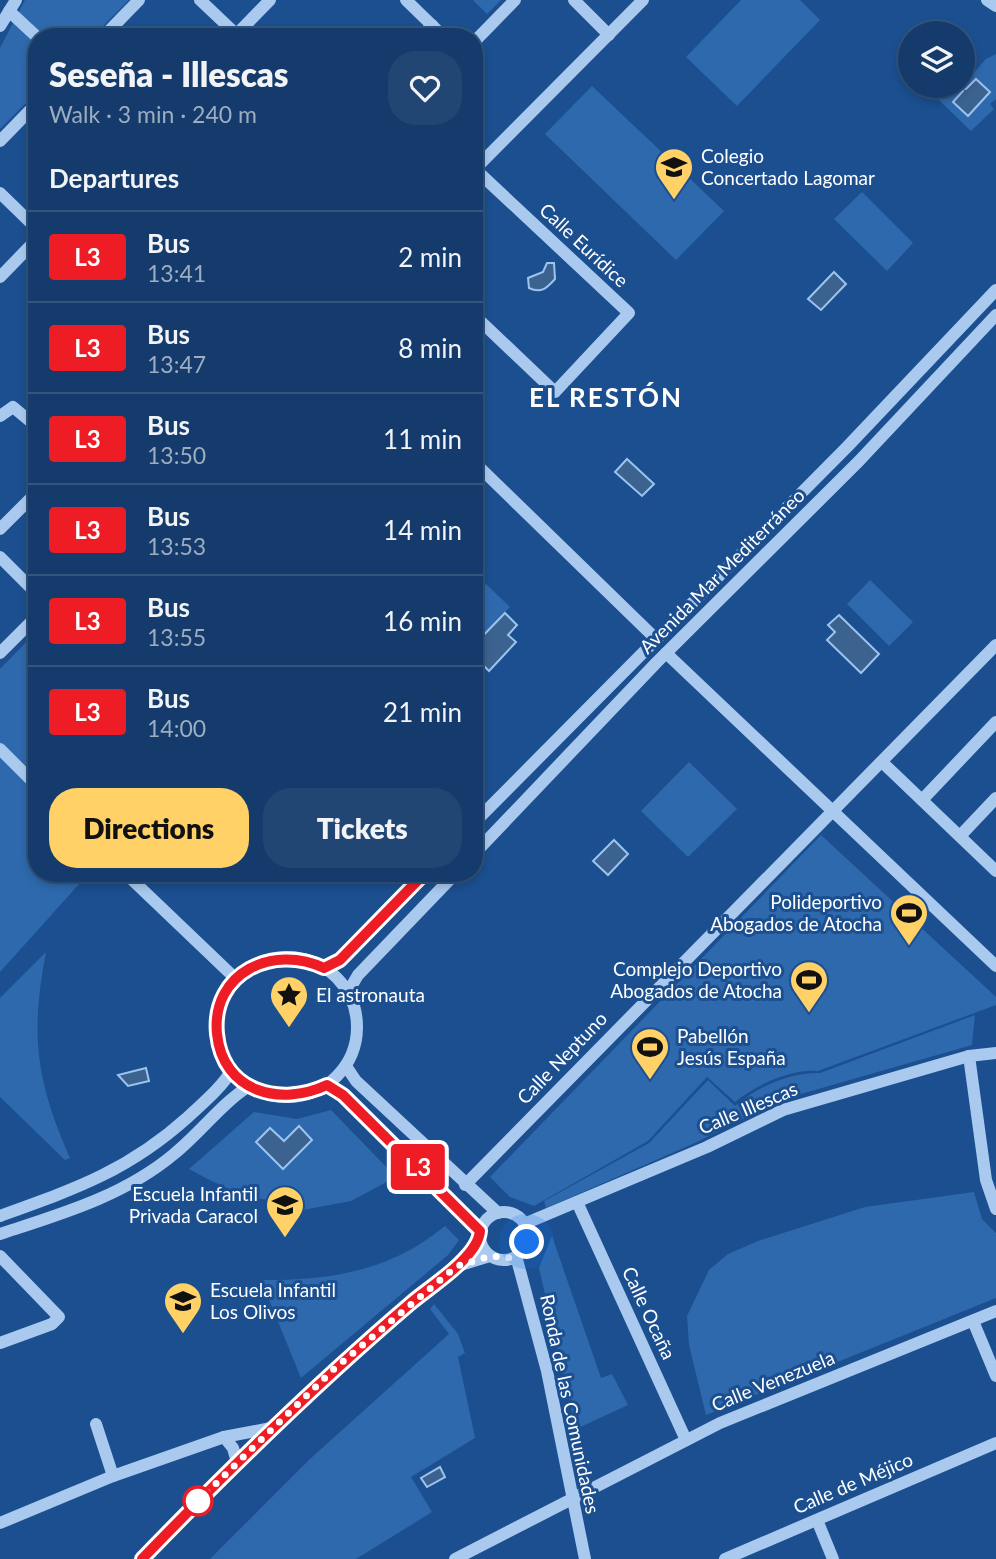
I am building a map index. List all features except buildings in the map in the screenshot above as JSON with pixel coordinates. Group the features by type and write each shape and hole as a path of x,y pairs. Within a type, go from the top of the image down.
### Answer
{"street":[{"path":"112,28 139,0"},
{"path":"200,0 228,28"},
{"path":"242,28 270,0"},
{"path":"406,0 435,28"},
{"path":"483,33 515,0"},
{"path":"573,0 609,35"},
{"path":"483,162 643,0"},
{"path":"987,0 996,6"},
{"path":"0,26 12,5 30,28"},
{"path":"429,28 432,25"},
{"path":"0,141 28,112"},
{"name":"Calle Eurídice","path":"483,177 629,313 555,392 483,324"},
{"path":"0,193 28,220"},
{"path":"0,277 28,248"},
{"name":"Avenida Mar Mediterráneo","path":"483,814 847,447 996,290"},
{"name":"Avenida Mar Mediterráneo","path":"483,845 666,653 859,461 996,315"},
{"path":"2,413 13,407 28,419"},
{"path":"483,471 655,638"},
{"path":"0,530 28,501"},
{"path":"0,557 28,585"},
{"path":"0,653 28,625"},
{"name":"Calle Neptuno","path":"465,1185 833,809 883,763 996,645"},
{"path":"666,653 996,966"},
{"path":"985,657 996,667"},
{"path":"922,800 996,722"},
{"path":"0,749 28,777"},
{"path":"883,763 996,871"},
{"path":"960,836 996,798"},
{"path":"134,882 236,979"},
{"path":"324,968 340,960 416,882"},
{"path":"348,992 358,975 447,882"},
{"path":"278,958 294,958 324,968 348,992 355,1010 358,1029 346,1066 327,1085 308,1094 288,1097 267,1094 249,1086 232,1070 222,1053 217,1033 218,1014 225,995 236,979 249,969 278,958"},
{"name":"Calle Illescas","path":"524,1224 707,1147 783,1110 969,1056 996,1053"},
{"path":"969,1056 986,1180 996,1209"},
{"path":"346,1066 356,1081 498,1213"},
{"path":"0,1216 94,1181 129,1163 176,1128 224,1082 232,1070"},
{"path":"142,1559 271,1428 334,1369 457,1266 480,1234 486,1220 498,1213 510,1213 524,1224 527,1242 516,1256 504,1260 491,1256 483,1248 480,1234 343,1095 327,1085"},
{"path":"0,1234 81,1207 126,1186 174,1155 249,1086"},
{"name":"Calle Ocaña","path":"577,1202 686,1440"},
{"path":"0,1256 59,1317 52,1324 0,1343"},
{"path":"457,1266 491,1256"},
{"name":"Ronda de las Comunidades","path":"516,1256 547,1371 570,1498 585,1559"},
{"name":"Calle Venezuela","path":"455,1559 720,1423 996,1311"},
{"path":"973,1321 996,1376"},
{"path":"96,1424 113,1476"},
{"path":"0,1523 113,1476 224,1437 250,1429 271,1428"},
{"path":"224,1437 233,1448 237,1462"},
{"name":"Calle de Méjico","path":"725,1559 996,1443"},
{"path":"817,1520 833,1559"}],"shaded area":[{"path":"25,0 129,0 101,28 28,28 28,101 0,129 0,48"},
{"path":"473,0 501,0 487,14"},
{"path":"741,0 800,0 820,20 737,106 686,57"},
{"path":"996,54 996,99 990,104 994,109 971,131 939,100 975,98 975,71 986,59"},
{"path":"975,80 990,92 968,116 953,102 957,98 975,98"},
{"path":"592,86 724,211 676,260 545,134"},
{"path":"862,192 913,243 887,271 834,219"},
{"path":"547,263 554,263 555,279 544,289 529,288 528,278 543,272"},
{"path":"834,272 846,284 821,310 808,299"},
{"path":"627,459 654,484 642,496 615,472"},
{"path":"870,580 913,622 889,646 847,604"},
{"path":"486,584 510,607 483,636 483,587"},
{"path":"505,613 517,625 508,635 516,642 489,671 483,665 483,636"},
{"path":"839,615 879,654 861,673 827,640 835,632 828,625"},
{"path":"28,640 28,882 81,882 0,972 0,669"},
{"path":"689,762 737,809 688,857 641,811"},
{"name":"Complejo Deportivo Abogados de Atocha","path":"821,835 996,997 996,1005 818,1071 774,1079 735,1102 707,1077 648,1141 534,1206 510,1197 490,1177"},
{"path":"614,840 628,854 608,875 593,861"},
{"path":"46,952 38,1008 39,1057 50,1105 70,1158 65,1160 0,1097 0,998"},
{"path":"975,1015 972,1045 780,1100 695,1143 546,1208 544,1201 649,1143 708,1080 735,1106 774,1082 797,1075 820,1073"},
{"path":"146,1068 149,1081 128,1086 118,1075"},
{"path":"331,1110 396,1177 351,1201 303,1210 302,1199 287,1201 257,1198 229,1189 189,1169 254,1112 297,1119"},
{"path":"299,1126 312,1140 283,1169 256,1142 270,1128 284,1141"},
{"path":"974,1192 982,1219 996,1233 996,1298 706,1415 689,1345 687,1316 709,1270 728,1254 758,1241 865,1207"},
{"path":"445,1226 459,1240 448,1255 301,1378 261,1280 311,1278 358,1270 403,1254"},
{"path":"552,1236 601,1378 612,1374 628,1405 576,1429 539,1268"},
{"path":"434,1304 458,1334 465,1353 458,1357 475,1438 411,1477 432,1512 356,1559 210,1559 311,1458 449,1334 430,1309"},
{"path":"440,1467 445,1477 427,1487 421,1478"}],"bus line":[{"name":"L3","path":"142,1559 274,1424 334,1369 457,1266 480,1238 480,1231 450,1199 343,1095 327,1085 308,1094 288,1097 267,1094 249,1086 232,1070 222,1053 217,1033 218,1014 225,995 236,979 249,969 278,958 310,961 324,968 340,960 416,882"}],"place":[{"name":"Colegio Concertado Lagomar","path":"674,201"},
{"name":"Polideportivo Abogados de Atocha","path":"909,947"},
{"name":"Complejo Deportivo Abogados de Atocha","path":"809,1014"},
{"name":"El astronauta","path":"289,1029"},
{"name":"Pabellón Jesús España","path":"650,1081"},
{"name":"Escuela Infantil Privada Caracol","path":"285,1239"},
{"name":"Escuela Infantil Los Olivos","path":"183,1335"}],"district":[{"name":"EL RESTÓN","path":"606,398"}],"route":[{"path":"198,1501 274,1424 334,1369 457,1266 491,1256 504,1260 512,1258 523,1250 527,1242"}]}
